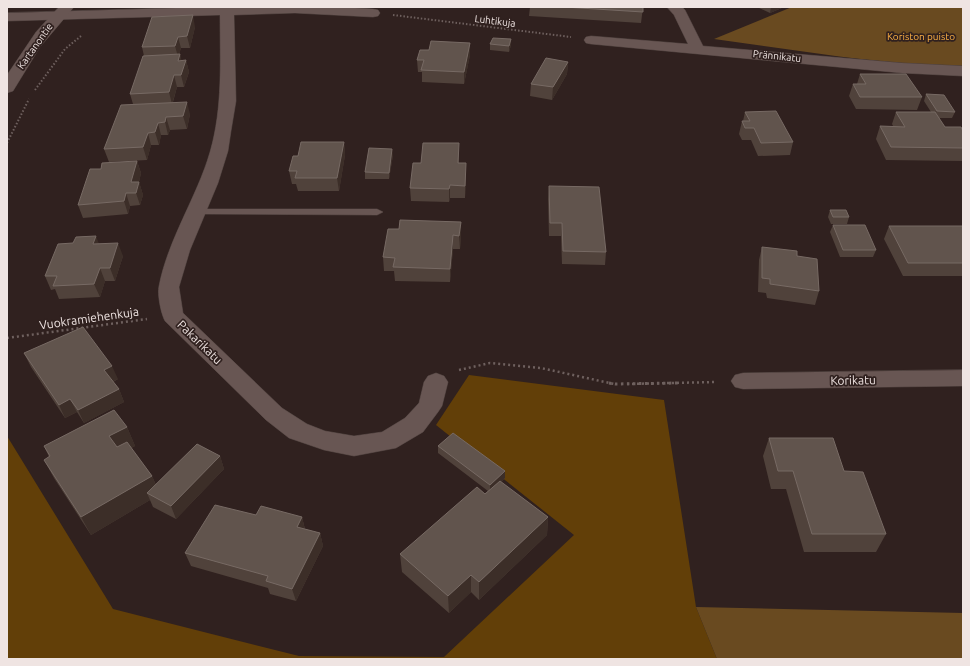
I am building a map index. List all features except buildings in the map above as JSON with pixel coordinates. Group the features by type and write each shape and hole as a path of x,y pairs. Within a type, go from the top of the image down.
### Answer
{"street":[{"path":"674,7 680,13 697,48"},
{"path":"7,17 63,11 228,9 295,9 373,13"},
{"name":"Pakarikatu","path":"228,9 228,101 220,151 197,212 180,250 169,287 173,316 274,414 298,430 324,440 354,446 387,440 414,426 430,406 436,382"},
{"name":"Kartanontie","path":"7,88 30,49 50,23 63,11"},
{"name":"Prännikatu","path":"591,40 697,48 902,68 963,71"},
{"name":"Korikatu","path":"743,381 963,378"}],"lane":[{"path":"197,212 377,212"}],"path":[{"name":"Luhtikuja","path":"373,13 591,40"},
{"path":"34,93 65,49 83,34"},
{"path":"7,143 30,98"},
{"name":"Vuokramiehenkuja","path":"7,338 173,316"},
{"path":"436,382 463,368 490,363 541,368 615,384 743,381"}],"shaded area":[{"path":"469,375 664,400 696,607 717,659 7,659 7,436 113,609 299,656 444,657 574,535 436,425"}],"green space":[{"name":"Koriston puisto","path":"792,7 963,7 963,66 870,60 714,39"},
{"path":"696,607 963,613 963,659 717,659"}]}
